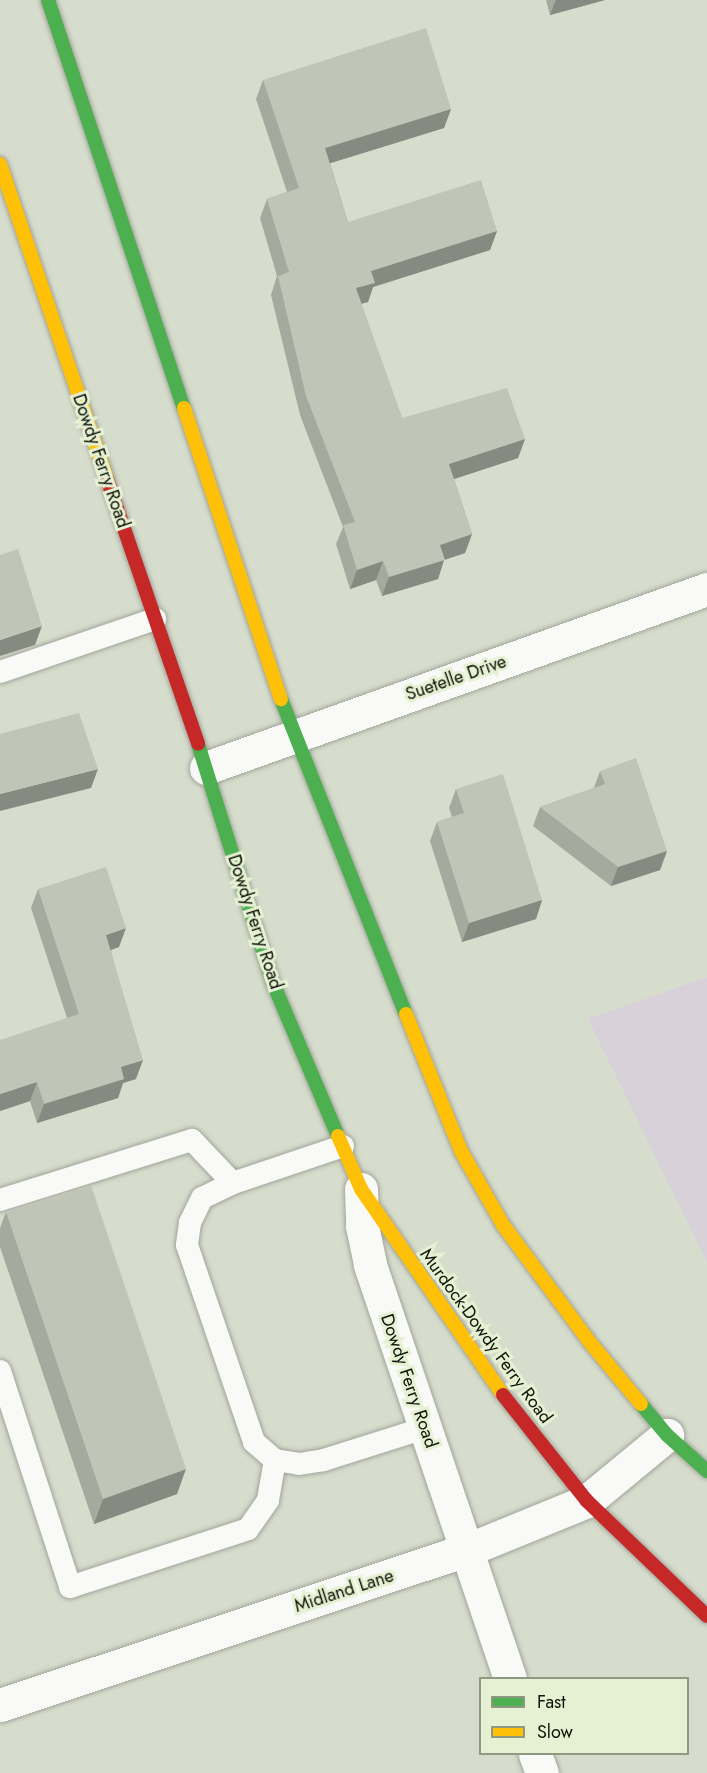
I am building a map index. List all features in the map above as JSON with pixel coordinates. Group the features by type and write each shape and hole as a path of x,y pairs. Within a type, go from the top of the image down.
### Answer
{"main road":[{"path":"48,0 292,735 461,1151 503,1225 588,1340 667,1435 707,1471"},
{"name":"Dowdy Ferry Road","path":"0,164 206,768 273,983 361,1189"},
{"name":"Murdock-Dowdy Ferry Road","path":"361,1189 496,1386 587,1501 707,1616"}],"street":[{"name":"Suetelle Drive","path":"206,768 292,735 707,589"},
{"name":"Dowdy Ferry Road","path":"361,1189 362,1226 370,1265 510,1677"},
{"name":"Midland Lane","path":"0,1705 466,1550 587,1501 667,1435"},
{"path":"535,1755 542,1773"}],"lane":[{"path":"0,672 155,619"},
{"path":"0,1200 192,1140 233,1183"},
{"path":"343,1146 233,1183 202,1198 190,1223 187,1245 254,1442 276,1460 299,1464 324,1460 425,1428"},
{"path":"0,1371 70,1587 248,1529 268,1500 276,1460"}],"shaded area":[{"path":"707,977 707,1262 588,1019"}],"building":[{"path":"426,28 451,109 325,148 348,222 481,180 497,231 371,271 375,283 356,288 402,418 507,388 525,439 449,464 472,534 440,545 445,560 389,577 383,561 357,570 343,525 355,522 306,396 278,276 289,272 267,199 299,188 263,80"},
{"path":"18,549 42,626 0,640 0,555"},
{"path":"79,713 98,769 0,794 0,734"},
{"path":"636,758 667,851 618,867 540,807 605,784 600,771"},
{"path":"503,774 542,900 469,923 437,822 464,813 456,789"},
{"path":"106,867 126,928 106,935 143,1060 121,1067 124,1079 44,1104 37,1082 0,1094 0,1040 79,1014 38,889"},
{"path":"91,1185 186,1469 103,1499 6,1212"}],"traffic: fast":[{"path":"48,0 184,408"},
{"path":"281,699 406,1014"},
{"path":"198,744 273,983 338,1136"},
{"path":"641,1404 667,1435 707,1471"}],"traffic: slow":[{"path":"0,164 107,479"},
{"path":"184,408 281,699"},
{"path":"406,1014 461,1151 503,1225 588,1340 641,1404"},
{"path":"338,1136 361,1189 503,1395"}],"traffic: jam":[{"path":"107,479 198,744"},
{"path":"503,1395 587,1501 707,1616"}]}
